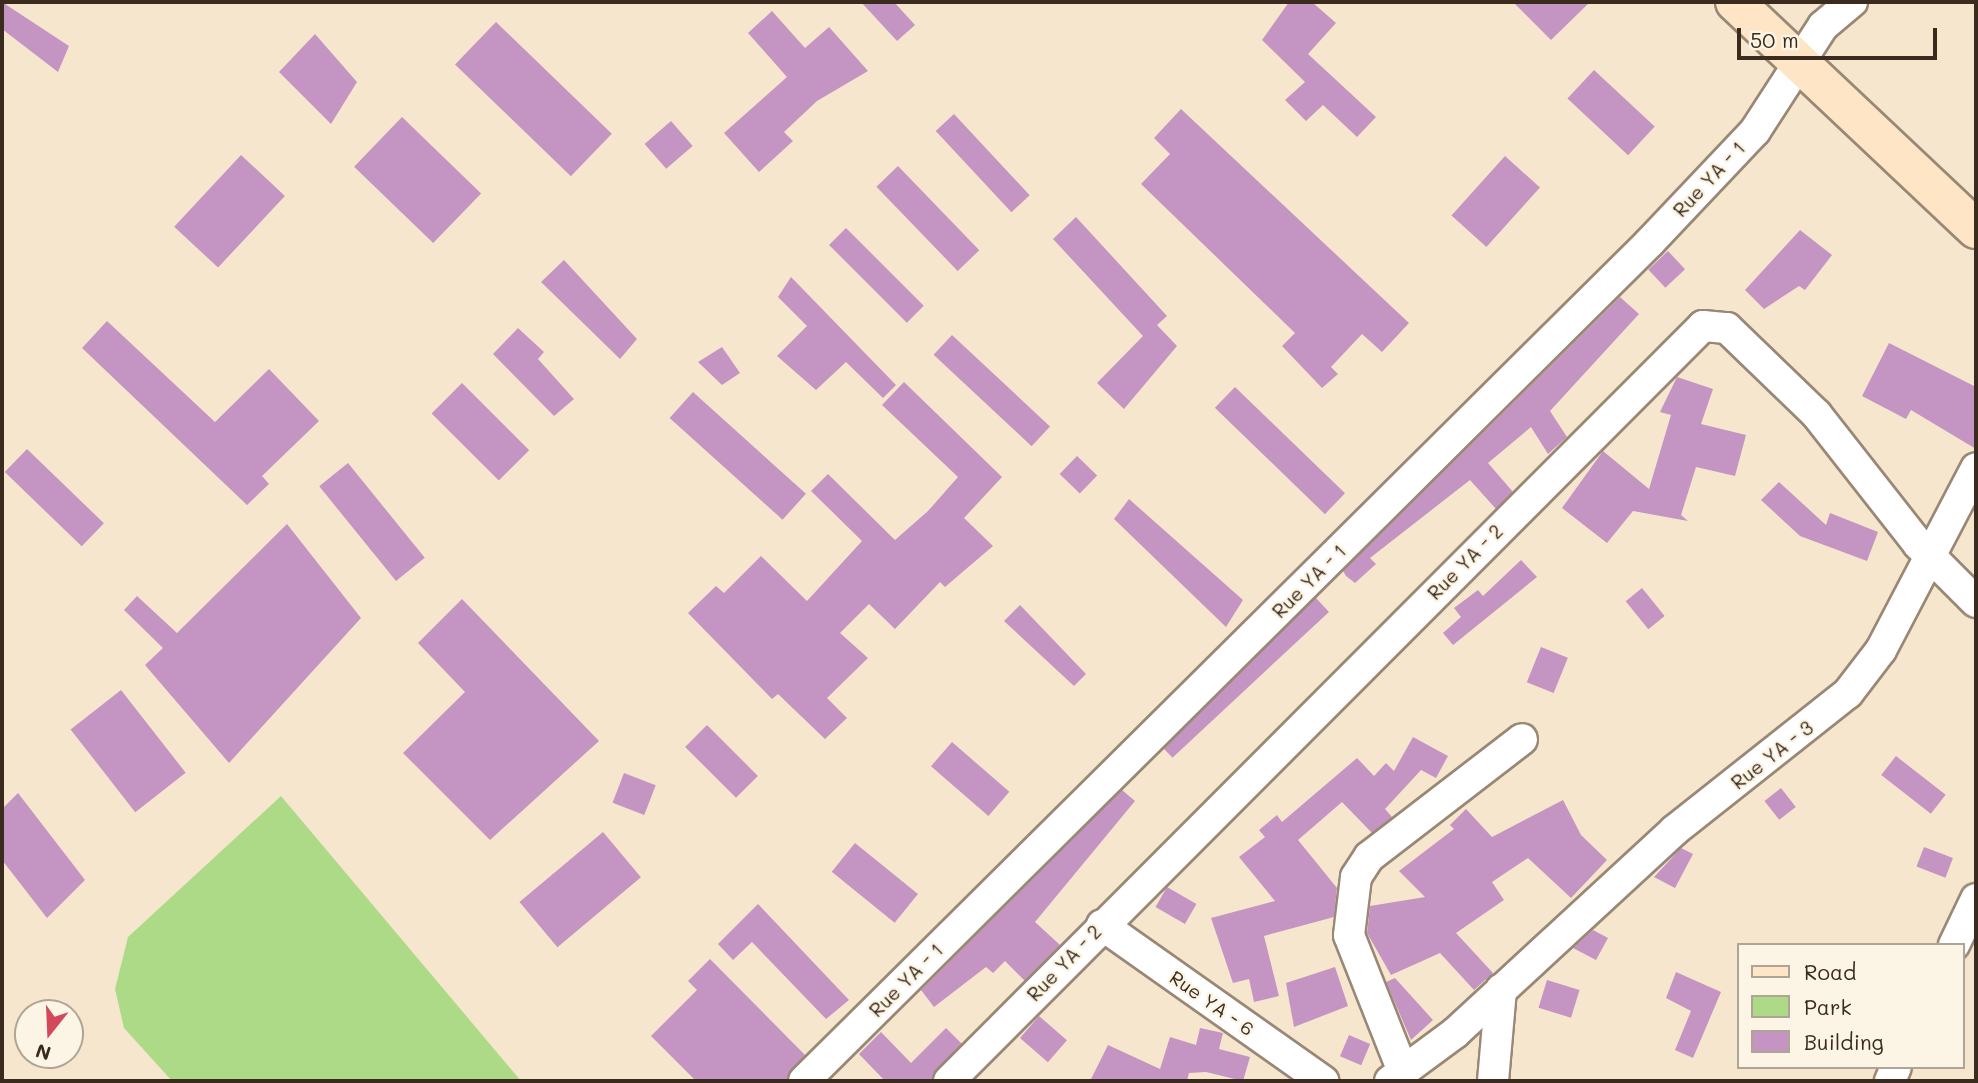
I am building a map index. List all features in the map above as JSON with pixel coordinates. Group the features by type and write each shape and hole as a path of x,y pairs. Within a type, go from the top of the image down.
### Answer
{"main road":[{"path":"1735,2 1800,67 1976,229"}],"street":[{"name":"Rue YA - 1","path":"804,1081 1650,242 1755,131 1800,67 1823,26 1852,2"},
{"name":"Rue YA - 2","path":"949,1081 1703,326 1727,328 1817,415 1930,557 1976,602"},
{"name":"Rue YA - 3","path":"1397,1078 1501,989 1675,830 1848,693 1881,650 1976,468"},
{"path":"1397,1078 1349,935 1356,877 1370,857 1522,739"},
{"path":"1955,943 1976,899"},
{"name":"Rue YA - 6","path":"1102,925 1323,1081"},
{"path":"1493,1081 1501,989"}],"green space":[{"path":"281,796 521,1081 172,1081 124,1028 115,989 128,937"}],"building":[{"path":"2,2 69,46 58,72 2,29"},
{"path":"861,2 894,2 915,25 897,41"},
{"path":"1289,2 1312,2 1336,23 1308,54 1376,117 1357,137 1323,105 1306,121 1285,100 1305,82 1262,40"},
{"path":"1513,2 1590,2 1551,40"},
{"path":"772,11 805,48 829,27 868,71 817,101 784,132 793,141 759,172 724,133 787,77 748,33"},
{"path":"496,22 612,134 571,176 455,64"},
{"path":"315,34 357,82 331,124 279,72"},
{"path":"1594,70 1655,127 1628,155 1567,99"},
{"path":"1181,109 1409,323 1382,352 1362,334 1331,367 1338,374 1322,388 1282,346 1295,333 1141,184 1170,154 1154,138"},
{"path":"954,114 1030,195 1011,212 936,131"},
{"path":"402,117 481,193 433,243 354,167"},
{"path":"671,121 693,146 666,169 645,144"},
{"path":"241,155 285,196 218,268 174,227"},
{"path":"1505,156 1540,187 1486,247 1451,215"},
{"path":"898,166 979,250 958,271 876,187"},
{"path":"1076,217 1167,316 1157,325 1177,346 1124,409 1097,383 1143,336 1053,239"},
{"path":"846,228 924,306 907,323 829,245"},
{"path":"1800,230 1832,255 1805,290 1799,286 1764,309 1745,290"},
{"path":"1668,251 1685,269 1665,288 1648,269"},
{"path":"564,260 637,339 620,359 541,282"},
{"path":"791,277 896,385 883,398 846,362 816,390 777,356 807,326 778,297"},
{"path":"1620,297 1639,314 1550,411 1567,437 1548,454 1531,427 1488,463 1513,492 1496,509 1470,480 1370,558 1376,564 1355,583 1346,576 1343,571"},
{"path":"107,321 215,422 269,369 319,421 262,476 269,484 247,505 82,348"},
{"path":"518,328 544,352 538,359 574,399 554,416 493,354"},
{"path":"952,335 1050,426 1032,446 934,355"},
{"path":"1889,343 1976,387 1976,449 1911,410 1906,419 1862,396"},
{"path":"722,347 740,373 722,385 698,362"},
{"path":"1677,377 1713,389 1701,424 1746,435 1735,476 1696,467 1681,515 1688,521 1633,511 1607,543 1562,508 1603,451 1649,489 1671,415 1660,412"},
{"path":"904,382 1002,477 964,518 993,546 945,587 940,582 895,629 869,604 840,633 868,658 827,698 847,718 825,739 778,694 772,699 688,613 716,586 724,593 761,556 807,601 862,541 811,491 828,474 895,540 928,511 958,477 882,405"},
{"path":"462,383 529,450 499,481 432,413"},
{"path":"1235,387 1345,493 1325,514 1215,408"},
{"path":"693,392 806,494 783,520 670,418"},
{"path":"27,449 104,523 82,546 5,472"},
{"path":"1077,456 1097,475 1080,493 1060,474"},
{"path":"348,463 425,558 396,581 319,486"},
{"path":"1779,482 1826,525 1830,513 1878,532 1867,561 1800,536 1761,500"},
{"path":"1129,499 1243,600 1226,627 1114,519"},
{"path":"287,524 361,618 229,763 145,665 163,648 124,610 137,596 177,633"},
{"path":"1521,560 1537,577 1453,645 1443,633 1461,617 1454,608 1478,590 1483,596"},
{"path":"1642,588 1665,616 1648,629 1626,601"},
{"path":"1316,598 1329,612 1172,758 1159,744"},
{"path":"462,599 599,741 490,840 403,753 465,692 418,643"},
{"path":"1020,605 1086,674 1074,686 1004,621"},
{"path":"1541,647 1568,658 1554,693 1527,682"},
{"path":"121,690 186,773 135,812 71,729"},
{"path":"707,725 758,776 736,798 685,747"},
{"path":"1413,737 1448,756 1436,778 1421,770 1385,809 1392,817 1372,833 1342,802 1298,840 1337,888 1334,917 1264,936 1279,996 1254,1002 1249,979 1233,983 1211,918 1275,901 1239,857 1265,837 1259,830 1277,815 1282,822 1357,758 1374,776 1386,763 1394,771"},
{"path":"952,742 1009,792 988,816 931,766"},
{"path":"1896,756 1946,795 1931,814 1881,775"},
{"path":"624,773 656,785 644,815 613,803"},
{"path":"1781,788 1796,807 1779,820 1764,801"},
{"path":"1122,790 1135,801 1035,922 1060,945 1025,981 1005,961 993,973 986,967 934,1007 921,990"},
{"path":"18,793 85,880 47,918 2,860 2,809"},
{"path":"1563,800 1581,835 1607,860 1571,898 1528,858 1492,882 1504,900 1456,933 1493,973 1474,990 1440,953 1391,975 1367,933 1370,906 1425,897 1399,871 1454,829 1450,825 1466,809 1492,837"},
{"path":"603,832 641,877 557,947 520,902"},
{"path":"855,843 918,894 895,923 832,872"},
{"path":"1924,847 1953,858 1945,878 1916,867"},
{"path":"1681,848 1693,854 1675,888 1654,877"},
{"path":"1167,887 1196,904 1185,924 1156,907"},
{"path":"758,904 849,1000 826,1019 752,942 733,960 718,944"},
{"path":"1593,930 1608,938 1596,960 1573,948"},
{"path":"710,959 805,1055 787,1081 696,1081 651,1036 697,990 688,981"},
{"path":"1335,967 1348,1006 1294,1027 1286,983"},
{"path":"1676,972 1721,992 1693,1058 1675,1050 1691,1011 1666,998"},
{"path":"1395,978 1433,1020 1411,1040 1386,982"},
{"path":"1547,980 1580,990 1571,1018 1539,1008"},
{"path":"1039,1016 1067,1040 1048,1062 1020,1038"},
{"path":"946,1028 962,1044 932,1081 885,1081 859,1054 881,1032 911,1063"},
{"path":"1200,1028 1223,1033 1219,1049 1250,1057 1243,1081 1206,1072 1189,1073 1187,1081 1090,1081 1108,1045 1160,1069 1170,1037 1196,1045"},
{"path":"1349,1035 1370,1044 1361,1065 1340,1056"}]}
